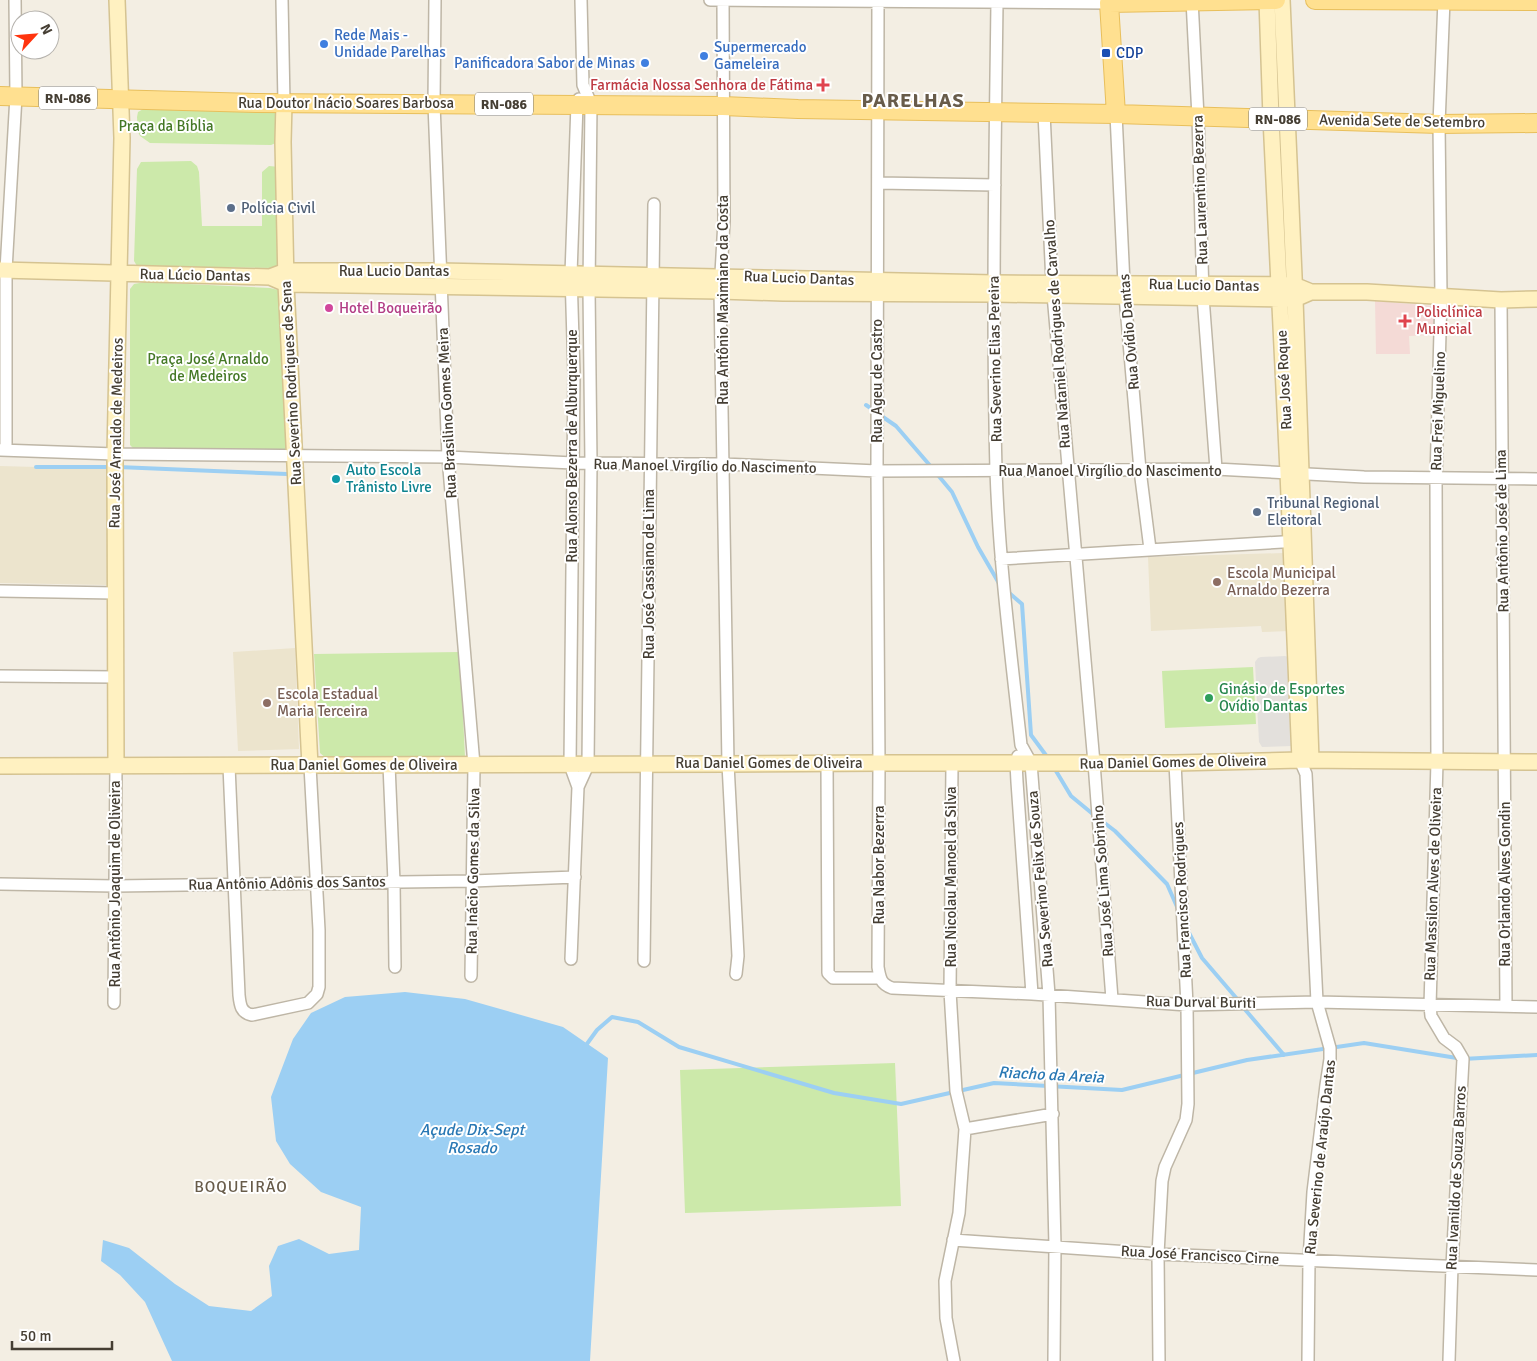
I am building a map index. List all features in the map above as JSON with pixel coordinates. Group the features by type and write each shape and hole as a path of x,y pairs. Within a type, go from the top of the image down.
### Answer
{"main road":[{"path":"1116,114 1109,3 1276,0"},
{"path":"1315,0 1537,1"},
{"name":"Rua Doutor Inácio Soares Barbosa","path":"8,96 284,103 723,106"},
{"name":"RN-086","path":"723,106 1116,114"},
{"name":"Avenida Sete de Setembro","path":"1116,114 1439,124 1537,123"}],"street":[{"path":"3,450 3,270 8,96 15,0"},
{"name":"Rua José Arnaldo de Medeiros","path":"116,765 115,454 122,138 117,0"},
{"name":"Rua Severino Rodrigues de Sena","path":"282,0 286,278 310,766"},
{"name":"Rua Brasilino Gomes Meira","path":"436,0 434,104 448,457 474,765"},
{"path":"581,0 584,104"},
{"path":"710,0 1109,3"},
{"name":"Rua Antônio Maximiano da Costa","path":"723,0 724,220 720,284 728,764 738,956 736,974"},
{"name":"Rua José Roque","path":"1267,0 1291,220 1287,292 1306,765"},
{"name":"Rua José Roque","path":"1282,0 1275,220 1287,292"},
{"name":"Rua Frei Miguelino","path":"1437,762 1436,478 1441,296 1439,124 1444,0"},
{"name":"Rua Ageu de Castro","path":"878,1 877,471 880,762"},
{"name":"Rua Laurentino Bezerra","path":"1192,1 1198,117 1203,290 1216,469"},
{"name":"Rua Severino Elias Pereira","path":"997,3 994,288 996,471 1001,559 1023,763"},
{"name":"Rua Alonso Bezerra de Alburquerque","path":"571,959 578,787 570,765 574,463 571,281 584,104"},
{"name":"Rua Alonso Bezerra de Alburquerque","path":"578,787 588,765 591,463 589,282 584,104"},
{"name":"Rua Nataniel Rodrigues de Carvalho","path":"1044,113 1053,289 1067,471 1094,763"},
{"name":"Rua Ovídio Dantas","path":"1116,114 1125,290 1140,470 1150,549"},
{"path":"878,183 995,185"},
{"name":"Rua José Cassiano de Lima","path":"644,961 654,204"},
{"path":"1275,220 1291,220"},
{"name":"Rua Lúcio Dantas","path":"3,270 286,278"},
{"name":"Rua Lucio Dantas","path":"286,278 440,271 589,282 653,290 720,284 1367,292 1501,300 1537,299"},
{"name":"Rua Lucio Dantas","path":"589,282 653,275 720,284"},
{"name":"Rua Lucio Dantas","path":"286,278 440,287 571,281"},
{"name":"Rua Antônio José de Lima","path":"1501,300 1501,479 1505,762"},
{"path":"574,374 590,375"},
{"name":"Rua Manoel Virgílio do Nascimento","path":"3,450 115,454 448,457 574,463 723,464 877,471 1216,469 1294,472"},
{"path":"1294,472 1364,477 1537,479"},
{"path":"1001,559 1297,541"},
{"path":"0,591 115,593"},
{"path":"0,676 115,677"},
{"name":"Rua Daniel Gomes de Oliveira","path":"0,766 588,765 880,762 1306,765 1537,762"},
{"name":"Rua Nabor Bezerra","path":"879,973 880,762"},
{"name":"Rua Massilon Alves de Oliveira","path":"1430,1006 1437,762"},
{"name":"Rua Orlando Alves Gondin","path":"1505,762 1506,1006"},
{"path":"827,763 828,973 833,978 879,973"},
{"name":"Rua Severino Felix de Souza","path":"1023,763 1032,994"},
{"name":"Rua Severino Felix de Souza","path":"1023,763 1049,996 1055,1246 1054,1361"},
{"name":"Rua José Lima Sobrinho","path":"1094,763 1112,999"},
{"name":"Rua Francisco Rodrigues","path":"1159,1361 1158,1254 1162,1182 1165,1166 1186,1120 1188,1104 1188,1004 1175,763"},
{"name":"Rua Nicolau Manoel da Silva","path":"952,764 950,990 956,1091 965,1129 959,1213 945,1282 946,1318 954,1361"},
{"name":"Rua Antônio Joaquim de Oliveira","path":"114,1003 116,765"},
{"path":"389,765 394,882 395,967"},
{"name":"Rua Inácio Gomes da Silva","path":"471,976 474,765"},
{"name":"Rua Severino de Araújo Dantas","path":"1306,765 1317,1002 1330,1048 1313,1192 1309,1260 1308,1361"},
{"path":"230,766 239,995 242,1008 252,1015 308,1003 317,994 319,987 319,930 310,766"},
{"name":"Rua Antônio Adônis dos Santos","path":"0,884 115,886 473,881 575,877"},
{"name":"Rua Durval Buriti","path":"879,973 883,983 892,988 1032,994 1188,1004 1317,1002 1537,1007"},
{"name":"Rua Ivanildo de Souza Barros","path":"1430,1006 1431,1016 1444,1038 1456,1047 1463,1059 1449,1361"},
{"path":"965,1129 1053,1114"},
{"name":"Rua José Francisco Cirne","path":"953,1240 1158,1254 1537,1270"}],"shaded area":[{"name":"Policlínica Municial","path":"1375,301 1435,306 1435,335 1409,336 1410,354 1376,354"},
{"path":"0,466 111,469 109,585 0,583"},
{"name":"Escola Municipal Arnaldo Bezerra","path":"1283,553 1289,631 1262,632 1261,626 1151,631 1148,557"},
{"name":"Escola Estadual Maria Terceira","path":"295,648 299,749 238,751 233,652"},
{"path":"1261,657 1288,657 1292,746 1262,747 1259,742 1255,662"}],"green space":[{"name":"Praça da Bíblia","path":"145,108 278,111 276,143 271,145 150,143 140,136 138,132 138,112"},
{"path":"191,161 197,166 199,172 202,226 262,226 262,172 269,166 280,167 278,268 137,266 134,261 137,169 141,162"},
{"name":"Praça José Arnaldo de Medeiros","path":"145,282 270,288 278,290 283,297 287,453 136,451 130,445 130,289 134,284"},
{"path":"460,652 465,757 327,759 320,753 314,654"},
{"name":"Ginásio de Esportes Ovídio Dantas","path":"1253,667 1256,724 1165,728 1162,671"},
{"path":"895,1063 901,1206 685,1213 680,1070"}],"water":[{"name":"Açude Dix-Sept Rosado","path":"405,992 465,999 563,1027 608,1058 590,1361 172,1361 145,1302 120,1275 101,1261 103,1240 129,1248 175,1284 209,1306 251,1311 272,1296 269,1266 278,1246 299,1239 329,1254 359,1250 361,1207 321,1192 290,1164 276,1141 271,1097 293,1039 311,1013 345,997"}],"waterway":[{"path":"866,405 875,411"},
{"path":"880,415 896,426 933,469"},
{"path":"36,467 111,467"},
{"path":"118,467 287,474"},
{"path":"937,474 952,492 978,547 1000,585"},
{"path":"1007,591 1022,604 1031,735 1048,758"},
{"path":"1053,766 1071,796 1094,815"},
{"path":"1102,821 1115,831 1167,884 1178,909"},
{"path":"1187,929 1202,958 1238,1000"},
{"path":"1242,1006 1284,1055"},
{"name":"Riacho da Areia","path":"584,1048 597,1030 612,1017 638,1022 679,1047 834,1093 901,1104 994,1083 1122,1090 1247,1060 1364,1043 1463,1059 1537,1055"}],"place":[{"name":"Rede Mais - Unidade Parelhas","path":"324,44"},
{"name":"CDP","path":"1106,53"},
{"name":"Supermercado Gameleira","path":"704,56"},
{"name":"Panificadora Sabor de Minas","path":"645,63"},
{"name":"Farmácia Nossa Senhora de Fátima","path":"823,85"},
{"name":"Polícia Civil","path":"231,208"},
{"name":"Hotel Boqueirão","path":"329,308"},
{"name":"Policlínica Municial","path":"1405,321"},
{"name":"Auto Escola Trânisto Livre","path":"336,479"},
{"name":"Tribunal Regional Eleitoral","path":"1257,512"},
{"name":"Escola Municipal Arnaldo Bezerra","path":"1217,582"},
{"name":"Ginásio de Esportes Ovídio Dantas","path":"1209,698"},
{"name":"Escola Estadual Maria Terceira","path":"267,703"}],"district":[{"name":"PARELHAS","path":"913,100"},
{"name":"BOQUEIRÃO","path":"241,1186"}]}
